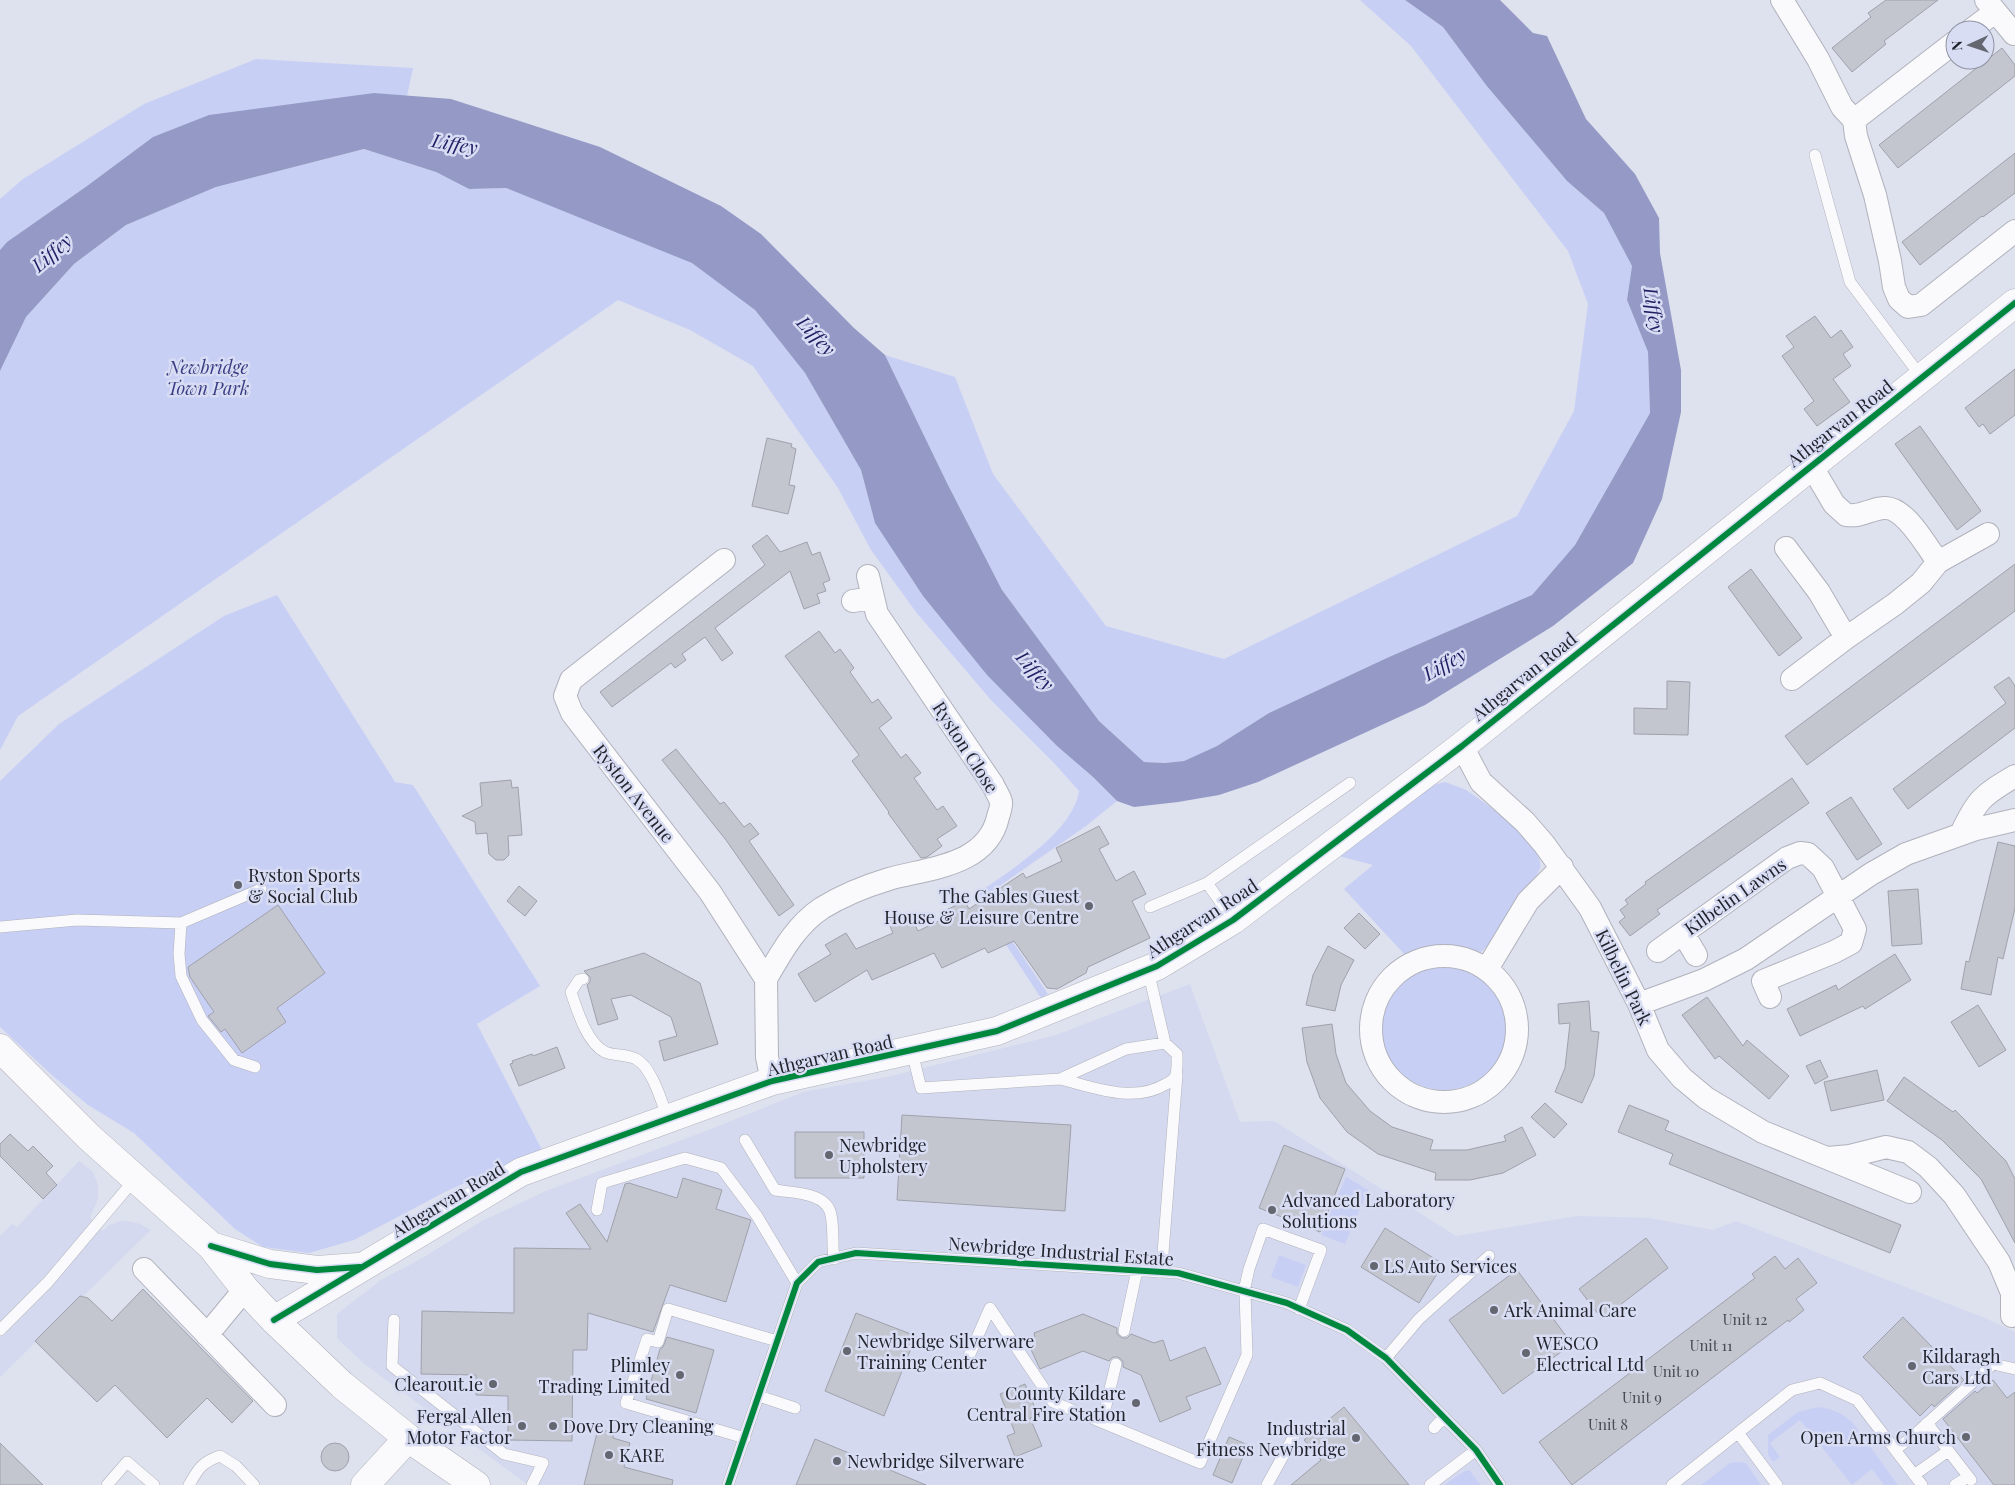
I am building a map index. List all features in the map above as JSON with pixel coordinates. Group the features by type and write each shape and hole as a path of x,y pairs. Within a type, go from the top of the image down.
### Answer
{"main road":[{"name":"Athgarvan Road","path":"274,1320 522,1172 772,1081 835,1066 912,1052 997,1031 1148,970 1233,920 1462,746 2015,303"},
{"path":"0,1048 89,1137 211,1246 245,1289 274,1320 342,1386 408,1438 476,1485"},
{"path":"211,1246 270,1264 317,1270 364,1267"},
{"path":"365,1485 408,1438"}],"street":[{"path":"1782,0 1818,59 1842,107 1854,120 1856,136 1875,195 1898,299 1908,307 1922,305 2011,242"},
{"path":"1979,20 1990,6 2014,34"},
{"path":"1854,120 1945,50"},
{"path":"1811,465 1834,504 1846,516 1857,516 1882,508 1891,508 1903,514 1938,562"},
{"path":"1792,679 1895,604 1921,583 1938,562 1988,534"},
{"path":"1795,553 1846,638"},
{"name":"Ryston Avenue","path":"724,560 571,680 565,696 572,713 710,892 766,979"},
{"name":"Ryston Close","path":"766,979 798,928 821,909 850,893 889,879 942,868 972,854 989,841 996,824 1001,802 993,785 877,614 863,600 868,576"},
{"name":"Kilbelin Park","path":"1462,746 1481,782 1524,822 1562,867 1590,908 1640,1004 1658,1050 1682,1078 1706,1098 1763,1132 1910,1192"},
{"path":"1961,834 1972,809 1986,794 2015,776"},
{"path":"1640,1004 1704,980 1746,959 1871,874 1906,854 1961,834 2015,820"},
{"name":"Kilbelin Lawns","path":"1658,951 1786,858 1800,853 1808,854 1823,868 1855,929 1851,943 1834,952 1763,981 1770,998"},
{"path":"1487,969 1528,901 1562,867"},
{"path":"1683,933 1696,956"},
{"path":"1436,956 1454,956 1471,961 1487,969 1501,982 1512,1002 1517,1025 1515,1048 1506,1069 1490,1086 1463,1099 1448,1102 1425,1100 1404,1090 1387,1075 1376,1055 1372,1040 1371,1032 1374,1009 1383,988 1399,971 1419,960 1436,956"},
{"path":"766,979 767,1057 772,1081"},
{"name":"Kilbelin Park","path":"1827,1158 1850,1156 1886,1147 1908,1152 1928,1167 1954,1195 1999,1262 2012,1293 2012,1316"},
{"path":"144,1269 275,1405"},
{"path":"207,1335 245,1289"}],"lane":[{"path":"1815,155 1850,282 1922,378"},
{"path":"1150,907 1207,883 1350,783"},
{"path":"1207,883 1233,920"},
{"path":"0,927 77,920 182,923 261,889"},
{"path":"182,923 179,954 181,976 202,1020 234,1060 255,1067"},
{"path":"1148,970 1165,1043 1177,1054 1163,1253 1159,1272"},
{"path":"583,979 579,980 571,992 580,1018 593,1041 605,1052 636,1059 646,1069 660,1095 668,1120"},
{"path":"1060,1079 1126,1049 1165,1043"},
{"path":"912,1052 920,1088 1060,1079 1115,1093 1140,1094 1160,1088 1174,1080 1177,1070"},
{"path":"745,1140 774,1190 809,1195 826,1204 831,1214 834,1259"},
{"path":"597,1210 602,1183 685,1158 721,1168 757,1216 796,1283"},
{"path":"0,1330 48,1282 134,1178"},
{"path":"966,1363 990,1308 1053,1402 1200,1463 1247,1355 1244,1291 1249,1269 1263,1229 1321,1250 1298,1309"},
{"name":"Newbridge Industrial Estate","path":"728,1485 796,1283 818,1262 856,1253 1178,1273 1287,1303 1347,1330 1386,1358 1476,1450 1500,1485"},
{"path":"1386,1358 1419,1319 1489,1256"},
{"path":"1124,1331 1138,1270"},
{"path":"745,1438 626,1403 647,1339 658,1342 668,1309 777,1341"},
{"path":"394,1320 392,1366 504,1454 543,1463 532,1485"},
{"path":"1102,1422 1116,1364"},
{"path":"1895,1450 1927,1424 1993,1364 2015,1369"},
{"path":"1672,1485 1739,1434 1792,1390 1820,1383 1857,1400 1922,1485"},
{"path":"759,1396 795,1408"},
{"path":"1434,1428 1444,1417"},
{"path":"1927,1424 1969,1479 1955,1485"},
{"path":"1739,1434 1777,1485"},
{"path":"1267,1485 1294,1436"},
{"path":"1430,1485 1476,1450"},
{"path":"1914,1475 1948,1451"},
{"path":"189,1485 207,1460 220,1456 236,1466 254,1485"},
{"path":"107,1485 127,1462 154,1485"}],"shaded area":[{"path":"1190,984 1240,1122 1274,1121 1456,1236 1578,1216 1649,1218 1713,1230 1736,1221 1985,1318 2015,1332 2015,1485 528,1485 362,1362 337,1338 337,1314 381,1280 424,1257 482,1221 546,1191 706,1131 803,1092 887,1077 1056,1035"},
{"path":"79,1161 93,1172 98,1185 98,1199 90,1217 95,1225 103,1231 109,1225 120,1221 127,1221 140,1224 151,1230 0,1377 0,1236 12,1224 17,1227"}],"green space":[{"path":"1360,0 1405,0 1443,27 1486,85 1567,181 1604,213 1632,266 1627,300 1648,352 1650,413 1575,545 1532,595 1389,657 1269,713 1217,746 1184,761 1165,763 1144,762 1099,721 1002,590 947,483 885,355 955,377 993,474 1106,626 1224,659 1517,516 1574,411 1588,304 1568,251 1411,46"},
{"path":"256,59 413,68 407,96 374,93 153,137 7,242 0,250 0,199 23,179 144,104"},
{"name":"Newbridge Town Park","path":"364,149 436,172 469,189 506,188 690,261 755,310 805,373 861,470 875,523 923,596 987,675 1057,746 1117,801 1086,826 988,894 990,908 1048,994 1041,998 974,896 1037,850 1052,836 1065,822 1074,807 1079,791 991,700 916,612 871,550 838,488 753,366 690,330 618,300 18,716 0,750 0,371 26,317 74,264 126,225 216,187"},
{"name":"Ryston Sports & Social Club","path":"277,595 395,782 413,785 540,986 477,1024 542,1150 449,1190 354,1240 309,1253 263,1247 235,1229 134,1133 88,1105 53,1076 0,1027 0,781 59,724 224,616"},
{"path":"1445,782 1466,790 1512,825 1533,848 1539,859 1540,868 1530,887 1503,920 1490,942 1481,952 1451,947 1431,947 1406,956 1344,889 1373,865 1339,856 1430,786"},
{"path":"1444,964 1468,969 1488,983 1502,1003 1507,1027 1502,1051 1488,1071 1468,1085 1444,1090 1420,1085 1400,1071 1386,1051 1381,1027 1386,1003 1400,983 1420,969"},
{"path":"1346,1177 1368,1190 1345,1244 1321,1235"},
{"path":"1279,1255 1306,1265 1298,1287 1271,1277"},
{"path":"1818,1407 1837,1412 1853,1423 1898,1485 1884,1485 1872,1469 1852,1485 1800,1420 1770,1443 1780,1457 1773,1462 1768,1455 1768,1435 1798,1412"},
{"path":"1730,1463 1746,1463 1761,1485 1701,1485"},
{"path":"1469,1470 1481,1485 1444,1485 1465,1471"}],"water":[{"name":"Liffey","path":"1405,0 1500,0 1533,33 1547,36 1586,119 1635,174 1659,218 1660,253 1681,370 1681,412 1662,499 1633,563 1553,626 1425,705 1258,782 1219,795 1134,807 1117,801 1057,746 987,675 923,596 875,523 861,470 805,373 755,310 692,263 506,188 469,189 436,172 364,149 216,187 126,225 74,264 26,317 0,371 0,250 7,242 153,137 209,115 374,93 451,99 600,147 721,206 761,234 854,328 885,355 947,483 1002,590 1099,721 1144,762 1165,763 1184,761 1217,746 1269,713 1389,657 1532,595 1575,545 1650,413 1648,352 1627,300 1632,266 1604,213 1567,181 1486,85 1443,27"}],"building":[{"path":"1886,0 1938,0 1884,41 1886,44 1852,72 1832,48 1871,17 1868,13"},
{"path":"2002,48 2015,65 2015,76 1898,168 1879,145 1974,70 1995,70 1995,54"},
{"path":"2015,153 2015,193 1982,216 1920,265 1902,242"},
{"path":"1815,316 1831,338 1841,330 1853,347 1843,354 1851,366 1833,379 1850,402 1817,426 1804,409 1814,401 1782,356 1794,347 1786,336"},
{"path":"2015,369 2015,415 1990,434 1983,424 1979,427 1965,408"},
{"path":"1920,426 1981,511 1957,530 1895,444"},
{"path":"767,438 792,444 791,447 796,449 789,485 795,486 788,514 752,506"},
{"path":"767,535 780,552 807,542 812,555 820,552 830,580 823,583 826,591 817,594 820,603 804,609 790,571 715,628 733,653 722,661 705,637 682,654 686,660 675,668 671,663 612,707 600,692 765,565 752,546"},
{"path":"2015,564 2015,611 1807,765 1785,736"},
{"path":"1751,569 1802,638 1779,656 1728,587"},
{"path":"819,631 835,653 840,649 854,668 850,672 872,703 878,699 892,718 879,728 901,758 906,754 921,773 914,778 937,810 943,806 957,826 937,839 942,846 927,857 921,858 888,813 852,761 859,755 785,656"},
{"path":"2009,677 2015,686 2015,728 1908,809 1893,789 2006,703 1994,687"},
{"path":"1667,681 1690,682 1688,735 1634,734 1634,708 1667,709"},
{"path":"676,749 720,804 724,802 744,827 750,823 759,834 749,841 794,905 779,916 726,840 662,760"},
{"path":"1792,778 1809,803 1657,910 1660,914 1630,936 1619,922 1625,917 1620,910 1628,904 1625,900 1646,884 1645,882"},
{"path":"511,780 512,788 518,787 522,835 508,836 509,855 504,860 496,860 489,854 487,833 476,834 475,822 462,816 482,806 480,783"},
{"path":"1851,797 1882,844 1857,860 1826,813"},
{"name":"The Gables Guest House & Leisure Centre","path":"1099,826 1109,844 1099,849 1116,881 1134,871 1146,894 1132,901 1150,938 1088,967 1086,973 1057,989 1047,988 1014,941 988,953 985,948 942,968 934,953 872,980 867,970 815,1002 798,974 831,954 825,945 846,933 856,949 893,933 888,922 909,912 918,931 947,917 944,911 965,901 969,909 1023,873 1026,878 1062,861 1056,848"},
{"path":"1998,842 2015,846 2015,908 2003,959 1998,957 1991,995 1961,989 1966,961 1969,962"},
{"path":"519,886 537,901 525,916 507,901"},
{"path":"1918,889 1922,944 1892,946 1888,891"},
{"path":"278,905 325,973 277,1008 286,1022 242,1053 225,1029 221,1032 208,1016 214,1012 190,977 188,967"},
{"path":"1359,913 1380,934 1365,949 1344,928"},
{"path":"1328,946 1354,960 1341,985 1335,1011 1306,1005 1313,975"},
{"path":"644,953 700,983 718,1044 664,1061 659,1041 677,1036 671,1017 631,995 611,999 618,1019 598,1025 587,985 590,982 590,977 584,971"},
{"path":"1895,954 1911,980 1865,1009 1863,1006 1800,1036 1787,1009 1836,985 1838,990"},
{"path":"1707,997 1743,1046 1747,1040 1789,1076 1769,1099 1719,1056 1715,1059 1682,1015"},
{"path":"1589,1001 1591,1031 1599,1032 1594,1076 1582,1103 1555,1092 1565,1068 1570,1023 1559,1024 1558,1004"},
{"path":"1978,1005 2006,1050 1979,1067 1951,1022"},
{"path":"1332,1024 1336,1054 1346,1083 1370,1111 1392,1127 1433,1140 1430,1150 1467,1150 1506,1141 1504,1136 1522,1127 1536,1155 1503,1173 1470,1180 1435,1180 1436,1173 1378,1154 1347,1132 1320,1098 1307,1062 1302,1028"},
{"path":"557,1047 565,1068 519,1086 510,1064 513,1063 512,1061"},
{"path":"1820,1060 1828,1077 1815,1084 1806,1066"},
{"path":"1877,1070 1884,1100 1831,1111 1824,1082"},
{"path":"1904,1077 1953,1112 1955,1110 2006,1161 2015,1179 2015,1243 1981,1179 1942,1140 1887,1101"},
{"path":"1545,1103 1567,1124 1554,1138 1531,1117"},
{"path":"1629,1105 1669,1121 1665,1130 1901,1225 1890,1253 1669,1164 1673,1154 1618,1132"},
{"path":"902,1115 1071,1125 1065,1211 897,1200"},
{"name":"Newbridge Upholstery","path":"795,1132 864,1132 864,1178 795,1178"},
{"path":"10,1134 28,1151 33,1146 53,1166 46,1173 57,1185 43,1199 0,1156 0,1144"},
{"path":"1284,1145 1345,1169 1320,1232 1259,1208"},
{"path":"683,1178 722,1190 716,1209 751,1220 726,1302 670,1285 653,1332 588,1313 587,1350 573,1350 572,1441 508,1440 508,1396 476,1395 476,1375 421,1374 422,1311 514,1313 514,1248 591,1249 566,1213 580,1204 607,1242 625,1184 629,1183 677,1198"},
{"path":"1385,1228 1443,1264 1419,1303 1361,1267"},
{"path":"1646,1238 1668,1268 1602,1319 1579,1289"},
{"path":"1775,1256 1785,1269 1798,1258 1817,1283 1796,1299 1804,1310 1789,1322 1788,1320 1572,1485 1539,1442 1755,1278 1752,1274"},
{"path":"1517,1270 1572,1344 1503,1394 1449,1320"},
{"path":"143,1289 253,1401 232,1423 207,1398 167,1438 115,1385 97,1402 35,1341 80,1296 88,1298 112,1321"},
{"path":"856,1313 916,1336 884,1416 825,1391"},
{"path":"1083,1314 1117,1328 1117,1334 1122,1338 1127,1338 1131,1334 1154,1343 1163,1340 1170,1361 1205,1347 1221,1384 1186,1397 1191,1409 1160,1422 1141,1375 1123,1367 1123,1361 1118,1357 1113,1357 1109,1361 1083,1351 1040,1369 1027,1341 1035,1337 1034,1333"},
{"name":"Kildaragh Cars Ltd","path":"1903,1317 1964,1380 1934,1407 1932,1404 1920,1416 1863,1357"},
{"name":"Plimley Trading Limited","path":"667,1337 714,1350 696,1413 646,1399 660,1349 663,1347"},
{"path":"1993,1380 2007,1398 2015,1392 2015,1485 1994,1485 1943,1419 1975,1391 1977,1393"},
{"path":"1025,1384 1038,1415 1030,1418 1042,1446 1015,1457 1007,1436 1015,1433 1000,1394"},
{"path":"1344,1407 1409,1485 1291,1485 1321,1460 1304,1440"},
{"name":"KARE","path":"598,1429 614,1433 613,1438 630,1443 624,1467 673,1480 672,1485 584,1485"},
{"path":"1229,1437 1248,1445 1232,1483 1213,1475"},
{"name":"Newbridge Silverware","path":"815,1439 926,1485 796,1485"},
{"path":"0,1443 43,1485 0,1485"},
{"path":"335,1443 345,1447 349,1457 345,1467 335,1471 325,1467 321,1457 325,1447"}],"cycle path":[{"path":"274,1320 521,1172 772,1081 997,1031 1157,966 1233,920 1462,746 2015,303"},
{"path":"211,1246 270,1264 317,1270 360,1267"},
{"path":"728,1485 797,1283 818,1262 856,1253 1178,1273 1287,1303 1347,1330 1386,1358 1476,1450 1500,1485"}],"place":[{"name":"Ryston Sports & Social Club","path":"238,885"},
{"name":"The Gables Guest House & Leisure Centre","path":"1089,906"},
{"name":"Newbridge Upholstery","path":"829,1155"},
{"name":"Advanced Laboratory Solutions","path":"1272,1210"},
{"name":"LS Auto Services","path":"1374,1266"},
{"name":"Ark Animal Care","path":"1494,1310"},
{"name":"Newbridge Silverware Training Center","path":"847,1351"},
{"name":"WESCO Electrical Ltd","path":"1526,1353"},
{"name":"Kildaragh Cars Ltd","path":"1912,1366"},
{"name":"Plimley Trading Limited","path":"680,1375"},
{"name":"Clearout.ie","path":"493,1384"},
{"name":"County Kildare Central Fire Station","path":"1136,1403"},
{"name":"Fergal Allen Motor Factor","path":"522,1426"},
{"name":"Dove Dry Cleaning","path":"553,1426"},
{"name":"Open Arms Church","path":"1966,1437"},
{"name":"Industrial Fitness Newbridge","path":"1356,1438"},
{"name":"KARE","path":"609,1455"},
{"name":"Newbridge Silverware","path":"837,1461"}]}
